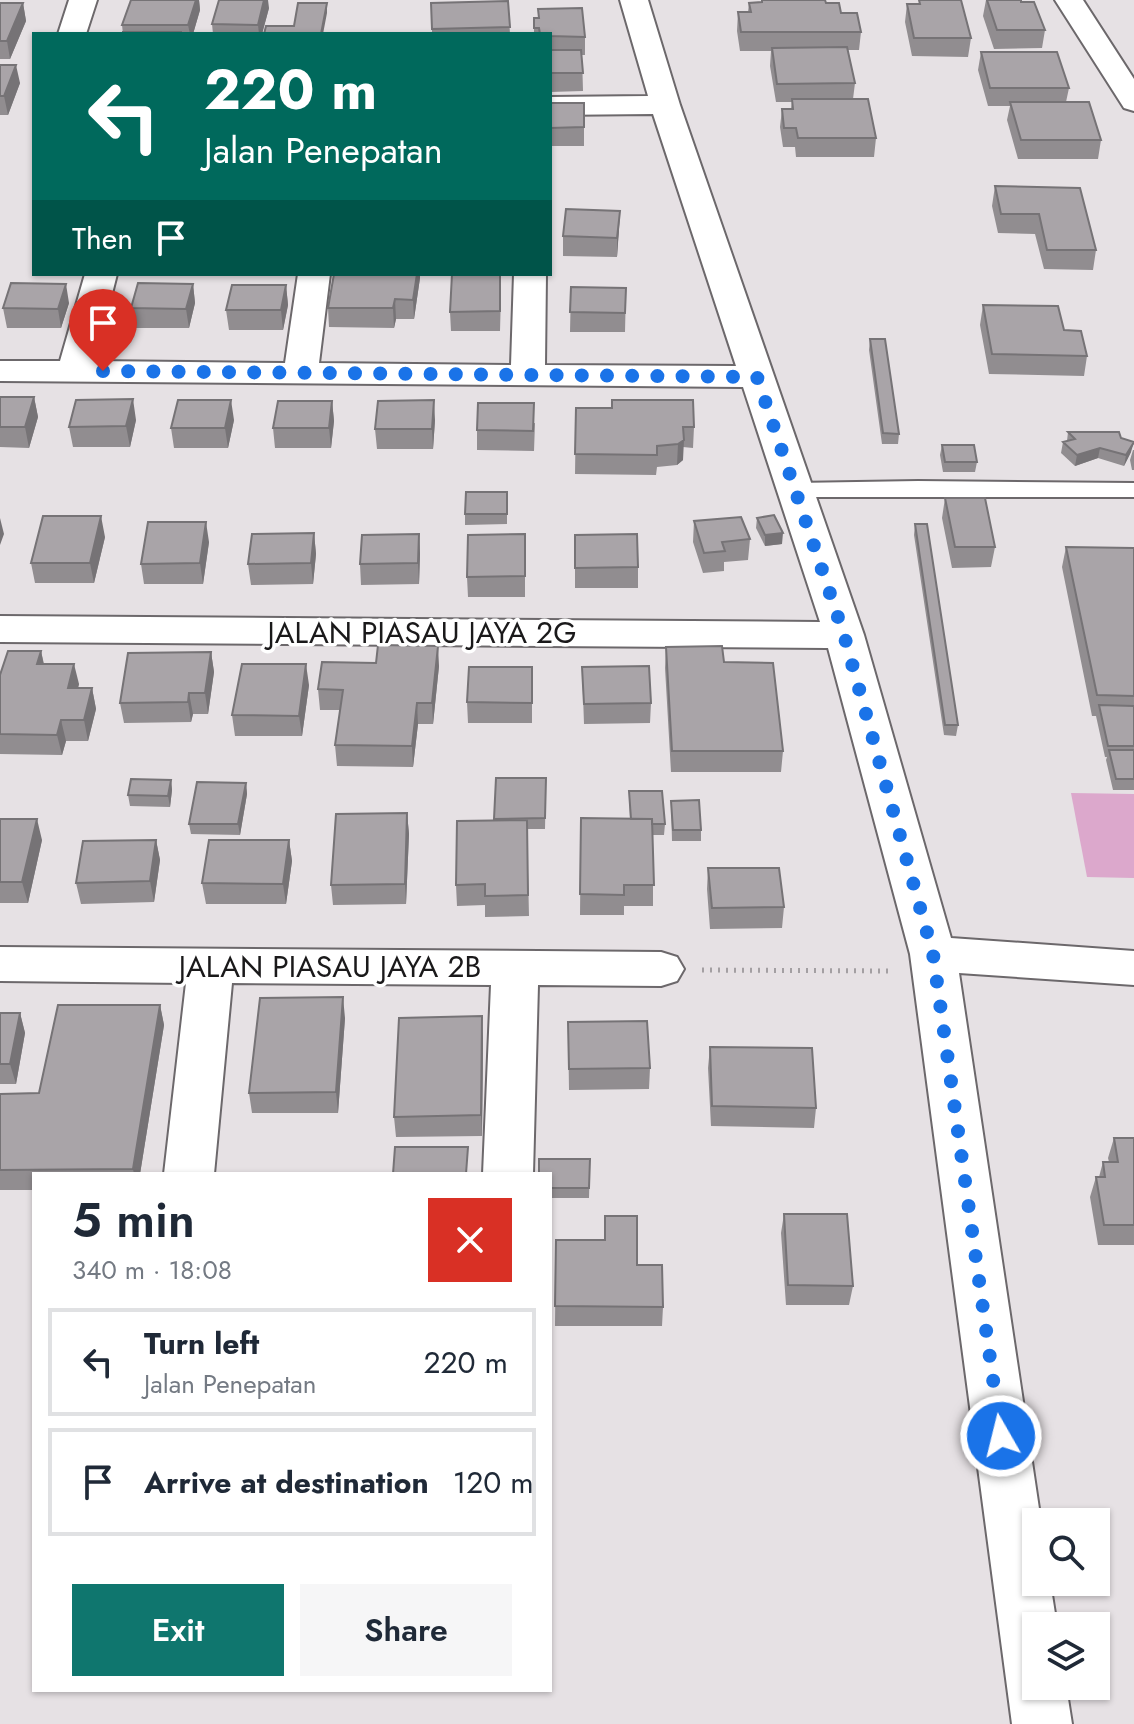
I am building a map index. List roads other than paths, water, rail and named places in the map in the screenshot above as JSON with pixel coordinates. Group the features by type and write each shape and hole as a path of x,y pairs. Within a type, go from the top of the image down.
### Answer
{"street":[{"path":"73,32 83,0"},
{"path":"634,0 665,105 844,635 934,963 1026,1612"},
{"path":"1069,0 1134,102"},
{"path":"552,106 665,105"},
{"path":"75,371 100,276"},
{"path":"301,372 314,276"},
{"path":"528,374 530,276"},
{"path":"0,371 757,377"},
{"name":"JALAN PIASAU JAYA 2G","path":"0,629 844,635"},
{"path":"934,963 1134,968"},
{"name":"JALAN PIASAU JAYA 2B","path":"0,964 661,969"},
{"path":"189,1172 211,965"},
{"path":"508,1172 515,968"},
{"path":"1038,1700 1042,1724"}],"lane":[{"path":"795,490 1134,490"}]}
